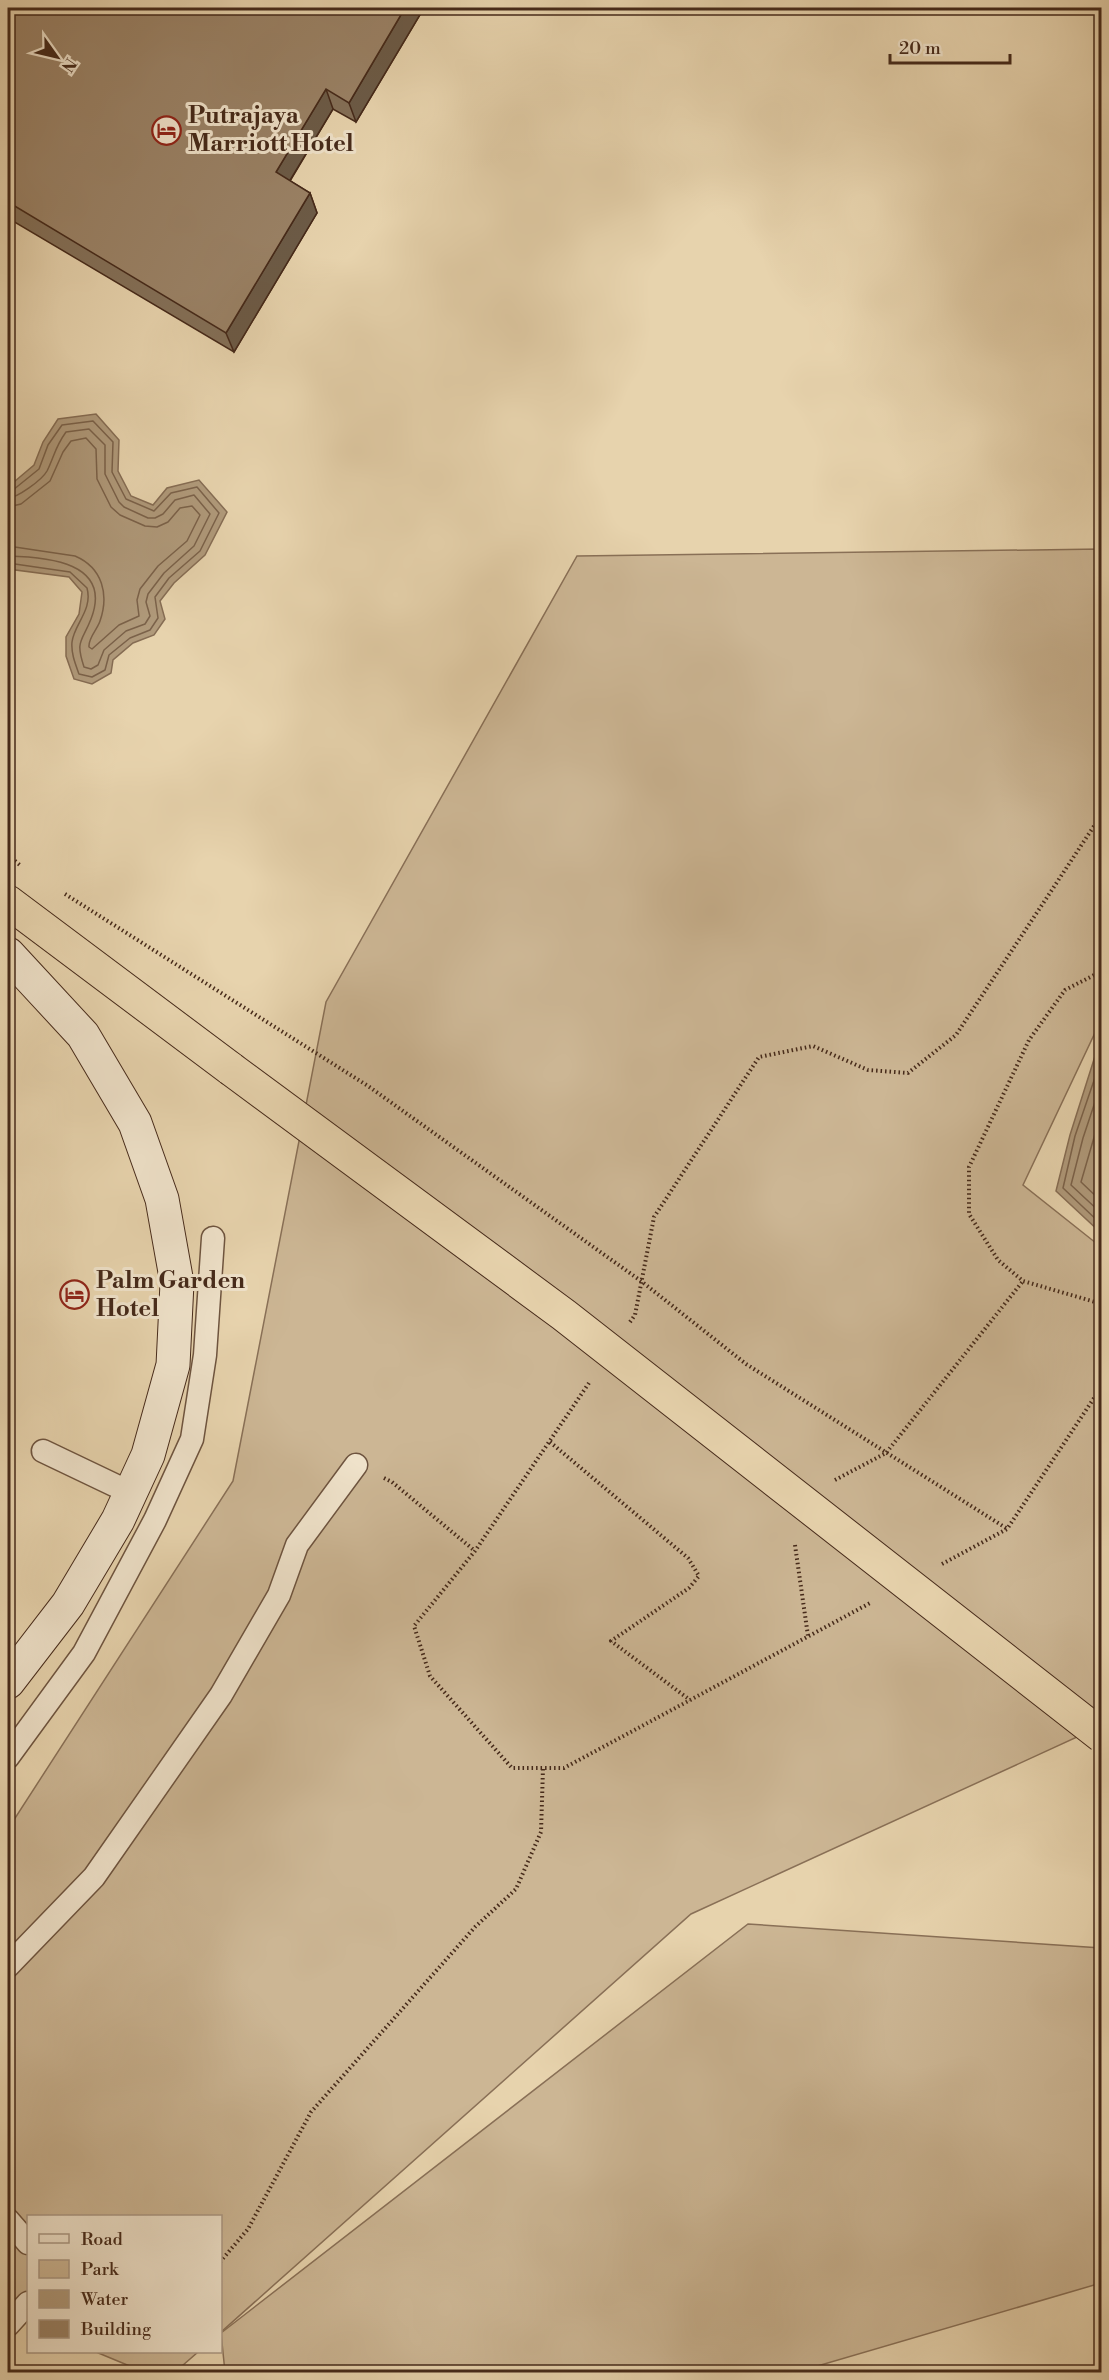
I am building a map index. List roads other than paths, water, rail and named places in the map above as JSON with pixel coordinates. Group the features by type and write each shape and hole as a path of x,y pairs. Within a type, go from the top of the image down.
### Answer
{"highway":[{"path":"8,902 564,1315 1101,1736"}],"street":[{"path":"8,954 84,1035 135,1123 162,1199 177,1283 173,1365 148,1455 118,1520 68,1604 8,1682"}],"lane":[{"path":"8,1756 84,1653 155,1520 192,1439 205,1355 213,1238"},
{"path":"43,1451 130,1493"},
{"path":"8,1966 94,1877 222,1695 279,1595 297,1545 356,1465"},
{"path":"8,2220 27,2242"},
{"path":"8,2325 27,2304"}],"water":[{"path":"96,414 119,440 118,471 131,496 153,505 167,488 199,480 227,512 205,555 174,583 160,601 165,619 154,635 133,643 113,660 111,673 92,684 74,679 66,656 66,637 79,614 82,592 69,577 8,569 8,487 34,465 43,442 58,419"},
{"path":"1101,1050 1101,1233 1056,1191 1070,1135 1096,1053"}],"place":[{"name":"Putrajaya Marriott Hotel","path":"167,130"},
{"name":"Palm Garden Hotel","path":"75,1295"}]}
